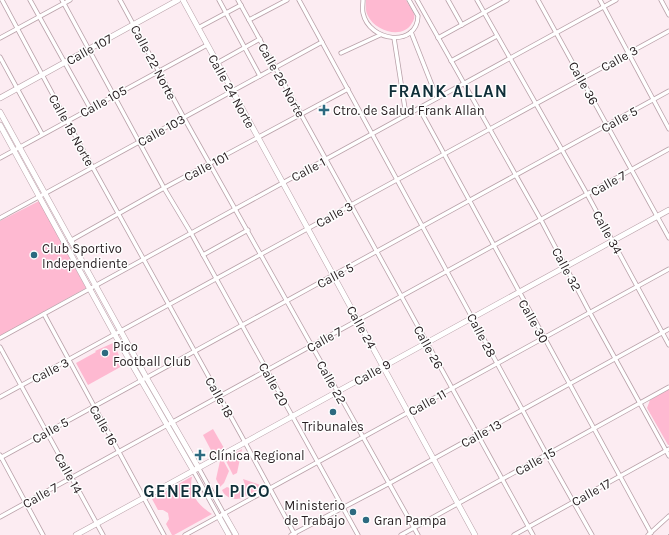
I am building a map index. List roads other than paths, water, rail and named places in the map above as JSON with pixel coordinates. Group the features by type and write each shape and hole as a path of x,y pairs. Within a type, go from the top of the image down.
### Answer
{"main road":[{"name":"Calle 107","path":"0,98 178,0"},
{"name":"Calle 24 Norte","path":"182,0 282,182"},
{"path":"0,112 20,147 42,195"},
{"path":"0,125 95,287 120,332 167,426 193,470"},
{"name":"Calle 24","path":"282,182 476,535"},
{"name":"Calle 9","path":"76,535 669,210"},
{"path":"68,242 90,290 115,335 172,422 198,468"},
{"path":"221,515 229,535"},
{"path":"221,515 236,535"}],"street":[{"name":"Calle 18 Norte","path":"2,0 92,168 144,259"},
{"path":"30,0 90,108"},
{"path":"0,38 40,17 63,2 70,0"},
{"name":"Calle 22 Norte","path":"120,0 184,118 236,208"},
{"path":"219,0 260,76"},
{"name":"Calle 26 Norte","path":"238,0 326,159"},
{"path":"249,20 287,0"},
{"name":"Calle 28","path":"299,0 592,535"},
{"path":"363,0 363,13 373,30 380,35 394,38 408,34 416,24 418,16 409,0"},
{"name":"Calle 32","path":"417,0 541,220 590,313 669,456"},
{"path":"448,0 462,25"},
{"name":"Calle 34","path":"477,0 587,194 669,345"},
{"path":"438,38 507,0"},
{"name":"Calle 36","path":"538,0 669,238"},
{"path":"600,0 669,129"},
{"name":"Calle 1","path":"0,338 90,290 282,182 616,0"},
{"path":"661,0 669,15"},
{"name":"Calle 20","path":"63,2 164,188 203,255 358,535"},
{"path":"198,28 241,5"},
{"name":"Calle 3","path":"0,398 216,280 351,204 398,180 669,31"},
{"path":"410,32 437,98"},
{"path":"341,53 380,35"},
{"path":"451,61 497,36"},
{"path":"394,38 406,115"},
{"path":"217,63 260,39"},
{"name":"Calle 103","path":"0,218 322,42"},
{"name":"Calle 105","path":"0,158 114,96 158,70 207,45"},
{"path":"0,57 42,134"},
{"name":"Calle 101","path":"68,242 164,188 348,89"},
{"name":"Calle 5","path":"0,457 47,433 194,350 242,326 286,300 377,252 669,91"},
{"name":"Calle 30","path":"419,108 620,476 649,534"},
{"name":"Calle 7","path":"0,517 669,149"},
{"name":"Calle 26","path":"326,159 533,535"},
{"name":"Calle 22","path":"236,208 388,484 418,535"},
{"path":"203,255 248,230"},
{"name":"Calle 18","path":"144,259 294,534"},
{"name":"Calle 11","path":"185,535 669,269"},
{"name":"Calle 16","path":"44,314 164,535"},
{"name":"Calle 13","path":"294,534 434,459 669,329"},
{"name":"Calle 14","path":"0,347 103,535"},
{"name":"Calle 15","path":"401,535 669,387"},
{"name":"Calle 17","path":"514,535 667,450"},
{"path":"0,457 43,535"},
{"path":"198,468 221,515"},
{"path":"193,470 221,515"},
{"path":"649,534 669,516"}],"place":[{"name":"Ctro. de Salud Frank Allan","path":"324,110"},
{"name":"Club Sportivo Independiente","path":"34,255"},
{"name":"Pico Football Club","path":"105,353"},
{"name":"Tribunales","path":"333,412"},
{"name":"Clínica Regional","path":"200,455"},
{"name":"Ministerio de Trabajo","path":"353,512"},
{"name":"Gran Pampa","path":"366,520"}],"district":[{"name":"FRANK ALLAN","path":"448,91"},
{"name":"GENERAL PICO","path":"207,491"}]}
